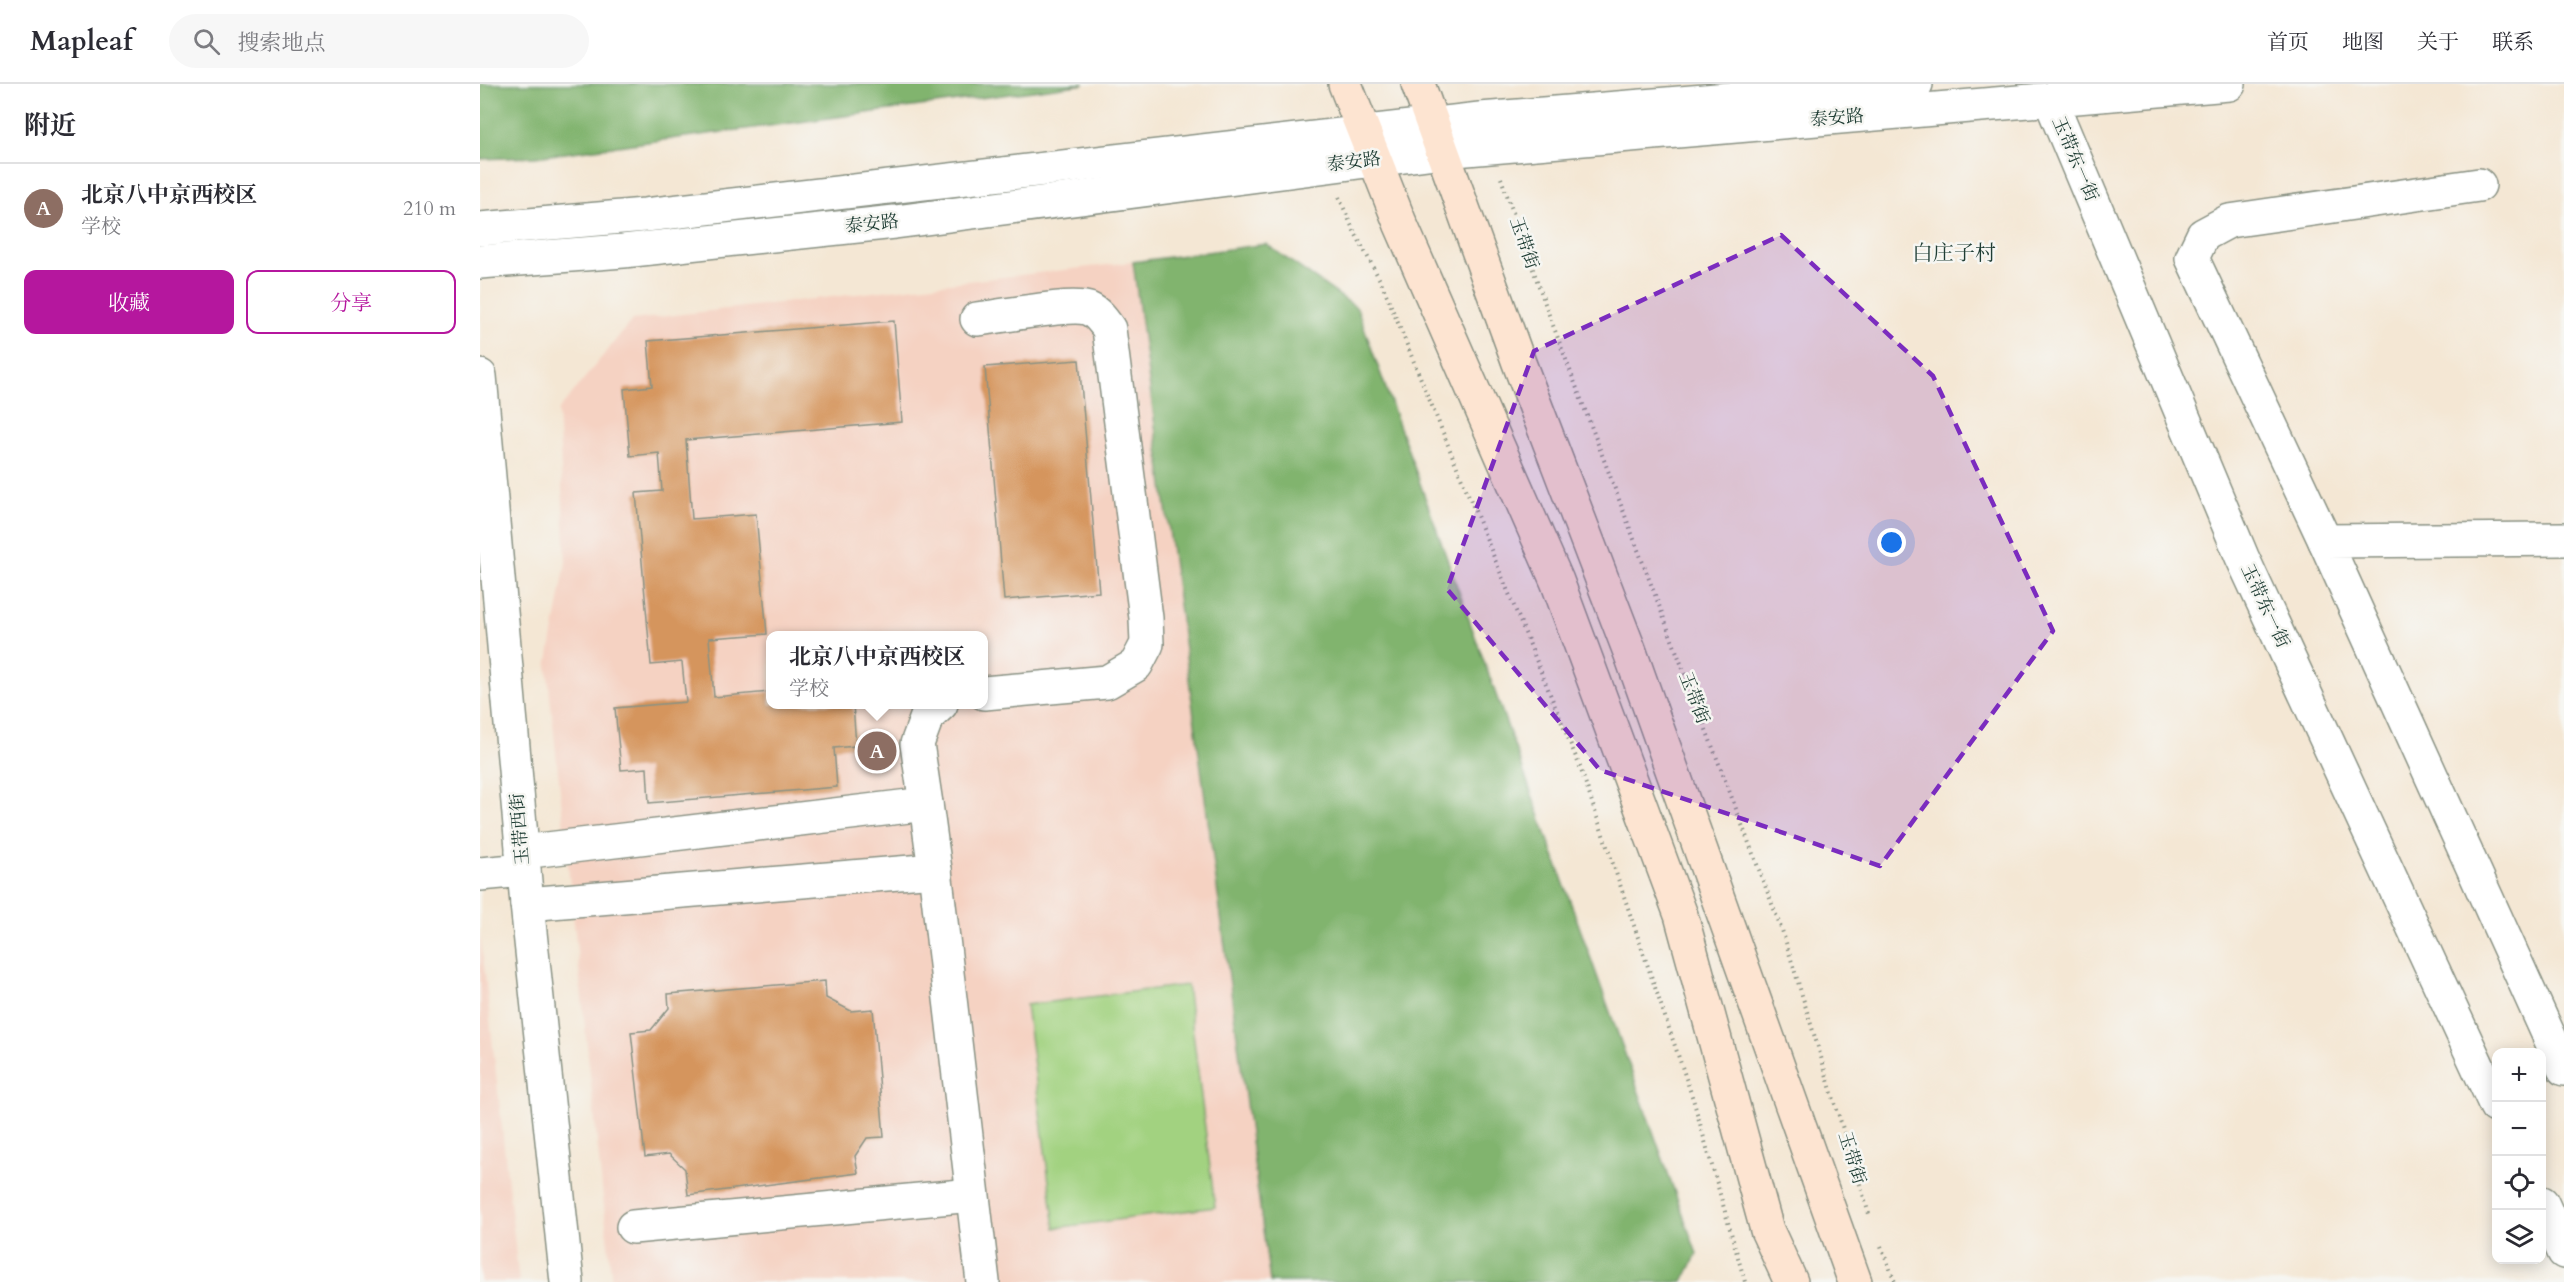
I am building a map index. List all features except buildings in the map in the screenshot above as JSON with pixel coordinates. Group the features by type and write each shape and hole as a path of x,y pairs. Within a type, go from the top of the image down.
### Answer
{"main road":[{"path":"1345,84 1369,146 1557,582 1677,904 1767,1230 1791,1282"},
{"path":"1418,84 1515,353 1630,652 1855,1282"}],"street":[{"name":"泰安路","path":"480,229 1369,146 1916,84"},
{"name":"泰安路","path":"1439,138 1491,147 2229,84"},
{"name":"玉带东一街","path":"2050,99 2242,557 2494,1102"},
{"name":"泰安路","path":"480,262 623,251 895,222 1326,165 1369,146"},
{"path":"2479,185 2229,221 2203,234 2192,258 2325,541 2564,1069"},
{"path":"977,320 1072,308 1089,309 1101,318 1109,329 1147,644 1136,665 1107,682 988,693"},
{"name":"玉带西街","path":"480,376 526,904 567,1282"},
{"path":"2325,541 2564,539"},
{"path":"937,709 927,717 917,744 935,870 983,1282"},
{"path":"480,874 523,861 926,804"},
{"path":"526,904 935,870"},
{"path":"633,1227 972,1195"},
{"path":"2544,1210 2564,1252"}],"path":[{"name":"玉带街","path":"1491,147 1548,312 1784,933 1870,1217"},
{"path":"1326,165 1353,229 1382,284 1580,767 1693,1100 1745,1282"},
{"path":"1878,1239 1895,1282"}],"highlighted area":[{"path":"1781,235 1933,376 2053,631 1880,866 1600,770 1447,589 1534,351"}],"shaded area":[{"path":"1133,262 1270,1282 612,1282 547,667 566,562 558,411 632,320"},
{"path":"480,933 485,974 519,1282 480,1282"}],"green space":[{"path":"480,84 1085,84 535,157 480,159"},
{"path":"1266,244 1357,308 1697,1254 1683,1282 1270,1282 1133,262"},
{"path":"1187,985 1215,1207 1055,1228 1026,1005"}],"place":[{"name":"北京八中京西校区","path":"877,751"}],"district":[{"name":"白庄子村","path":"1954,253"}]}
